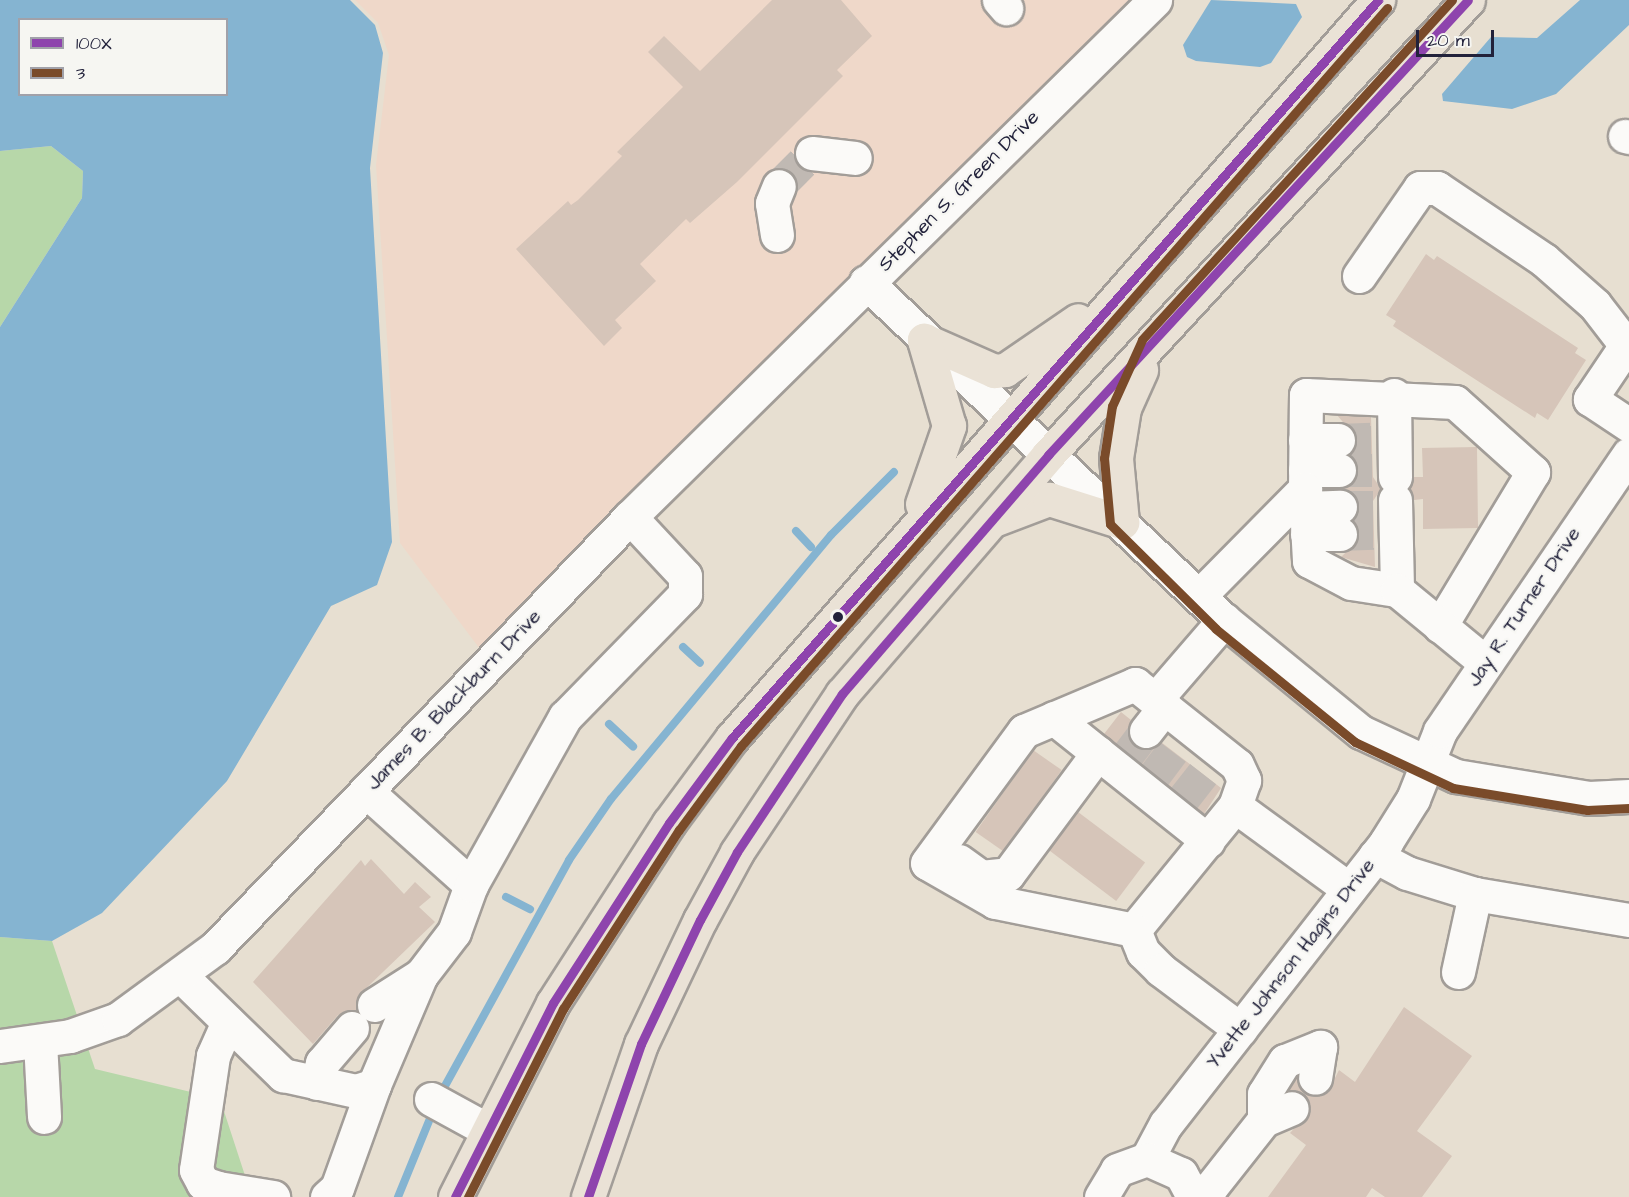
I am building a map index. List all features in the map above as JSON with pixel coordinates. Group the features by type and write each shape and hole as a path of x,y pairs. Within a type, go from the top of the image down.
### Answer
{"main road":[{"path":"455,1197 486,1129 554,1003 669,823 732,738 914,525 1137,276 1378,0"},
{"path":"588,1197 641,1044 737,852 842,694 1048,455 1152,346 1468,0"},
{"path":"924,340 994,371 1005,370 1137,276"},
{"path":"914,525 949,426 924,340"},
{"path":"992,521 1049,499 1122,522 1116,458 1124,408 1152,346"}],"street":[{"name":"Stephen S. Green Drive","path":"1155,0 866,282 1006,420 1122,522 1224,620 1325,707 1427,765 1509,786 1589,798 1629,796"},
{"path":"812,153 855,158"},
{"path":"777,235 772,203 779,186"},
{"path":"1359,276 1420,188 1437,189 1544,260 1595,305 1627,348 1590,399 1629,425"},
{"name":"James B. Blackburn Drive","path":"0,1046 40,1042 118,1019 215,948 630,517 866,282"},
{"path":"1440,626 1533,472 1455,402 1394,395 1306,395 1309,561 1351,583 1397,590 1440,626 1486,663"},
{"path":"1394,395 1386,488 1397,590"},
{"name":"Jay R. Turner Drive","path":"1427,765 1440,731 1629,454"},
{"path":"1199,596 1338,455"},
{"path":"1306,488 1340,521"},
{"path":"327,1197 337,1188 374,1085 421,975 454,932 471,885 565,717 685,594 685,576 630,517"},
{"path":"963,814 954,840 959,862 981,877 1008,874 1135,736 1224,620"},
{"path":"1134,930 995,902 927,863 1024,731 1135,684 1135,736"},
{"path":"1054,718 1135,736 1194,784 1208,841"},
{"path":"1135,736 1194,784"},
{"path":"1134,930 1235,806 1244,780 1237,765 1194,784"},
{"name":"Yvette Johnson Hagins Drive","path":"1147,1160 1166,1124 1375,856 1413,799 1427,765"},
{"path":"366,791 471,885"},
{"path":"1235,806 1349,889"},
{"path":"1375,856 1407,873 1475,894 1629,920"},
{"path":"1458,972 1475,894"},
{"path":"1134,930 1143,952 1161,970 1240,1029"},
{"path":"180,975 283,1075 356,1091 374,1085"},
{"path":"317,1083 322,1063 363,1016 421,975"},
{"path":"228,1022 213,1056 196,1170 203,1183 218,1188 273,1197"},
{"path":"40,1042 44,1118"},
{"path":"1101,1197 1117,1170 1147,1160 1181,1174 1193,1196 1211,1187 1278,1114 1264,1094 1272,1075 1299,1052 1317,1063"},
{"path":"431,1099 486,1129"}],"shaded area":[{"path":"355,0 1155,0 486,657 400,543 376,165 389,55 378,23"}],"green space":[{"path":"51,146 83,171 82,198 0,327 0,151"},
{"path":"0,937 52,941 95,1069 220,1099 252,1197 0,1197"}],"water":[{"path":"0,0 350,0 375,25 383,53 370,168 392,542 377,585 331,606 227,781 102,913 52,941 0,937 0,327 82,198 83,171 51,146 0,151"},
{"path":"1211,0 1296,4 1302,17 1271,63 1260,67 1196,61 1187,57 1183,45"},
{"path":"1580,0 1629,0 1629,25 1556,94 1512,109 1443,101 1442,94 1491,37 1537,38"}],"building":[{"path":"772,0 841,0 872,36 837,70 843,76 737,182 690,223 686,219 640,264 656,281 615,320 622,328 604,346 516,249 568,201 571,205 578,200 622,156 617,152 683,87 648,52 664,36 700,71"},
{"path":"1426,254 1434,260 1437,256 1578,348 1575,353 1586,360 1548,420 1537,413 1535,418 1393,326 1396,321 1386,315"},
{"path":"1337,415 1371,417 1373,477 1381,489 1373,501 1375,567 1341,557 1356,543 1352,521 1359,506 1356,497 1341,488 1355,479 1358,469 1349,454 1357,439"},
{"path":"1477,447 1478,528 1423,529 1423,499 1414,500 1409,488 1414,477 1423,477 1422,448"},
{"path":"1121,712 1131,720 1128,737 1135,746 1152,749 1161,742 1221,788 1204,814 1104,734"},
{"path":"1033,750 1062,770 1004,852 976,832"},
{"path":"1078,812 1145,863 1116,901 1049,850"},
{"path":"371,859 404,894 415,882 431,897 419,907 435,922 358,996 357,1010 338,1015 313,1044 253,982 361,860 365,866"},
{"path":"1404,1007 1472,1056 1417,1131 1452,1156 1422,1197 1385,1197 1372,1188 1366,1197 1268,1197 1306,1145 1290,1133 1311,1110 1304,1093 1289,1090 1297,1078 1303,1092 1313,1097 1329,1090 1339,1070 1355,1082"}],"waterway":[{"path":"440,1095 569,860 611,799 831,535 894,472"},
{"path":"796,531 811,547"},
{"path":"683,647 700,663"},
{"path":"609,724 633,746"},
{"path":"506,897 530,909"},
{"path":"398,1197 434,1109"}],"tunnel":[{"path":"779,186 812,153"},
{"path":"1338,440 1372,439"},
{"path":"1339,470 1373,470"},
{"path":"1340,507 1373,507"},
{"path":"1340,534 1374,533"},
{"path":"1127,756 1146,731"},
{"path":"1154,776 1173,751"},
{"path":"1184,798 1203,774"}],"transit line":[{"name":"100X","path":"455,1197 553,1003 669,823 732,738 1378,0"},
{"name":"3","path":"1452,0 1142,340 1112,406 1104,458 1110,524 1216,629 1355,742 1453,788 1587,810 1629,808"},
{"name":"100X","path":"588,1197 641,1044 700,920 737,852 842,694 1048,455 1468,0"},
{"name":"3","path":"468,1197 563,1009 679,830 741,746 1387,8"}]}
